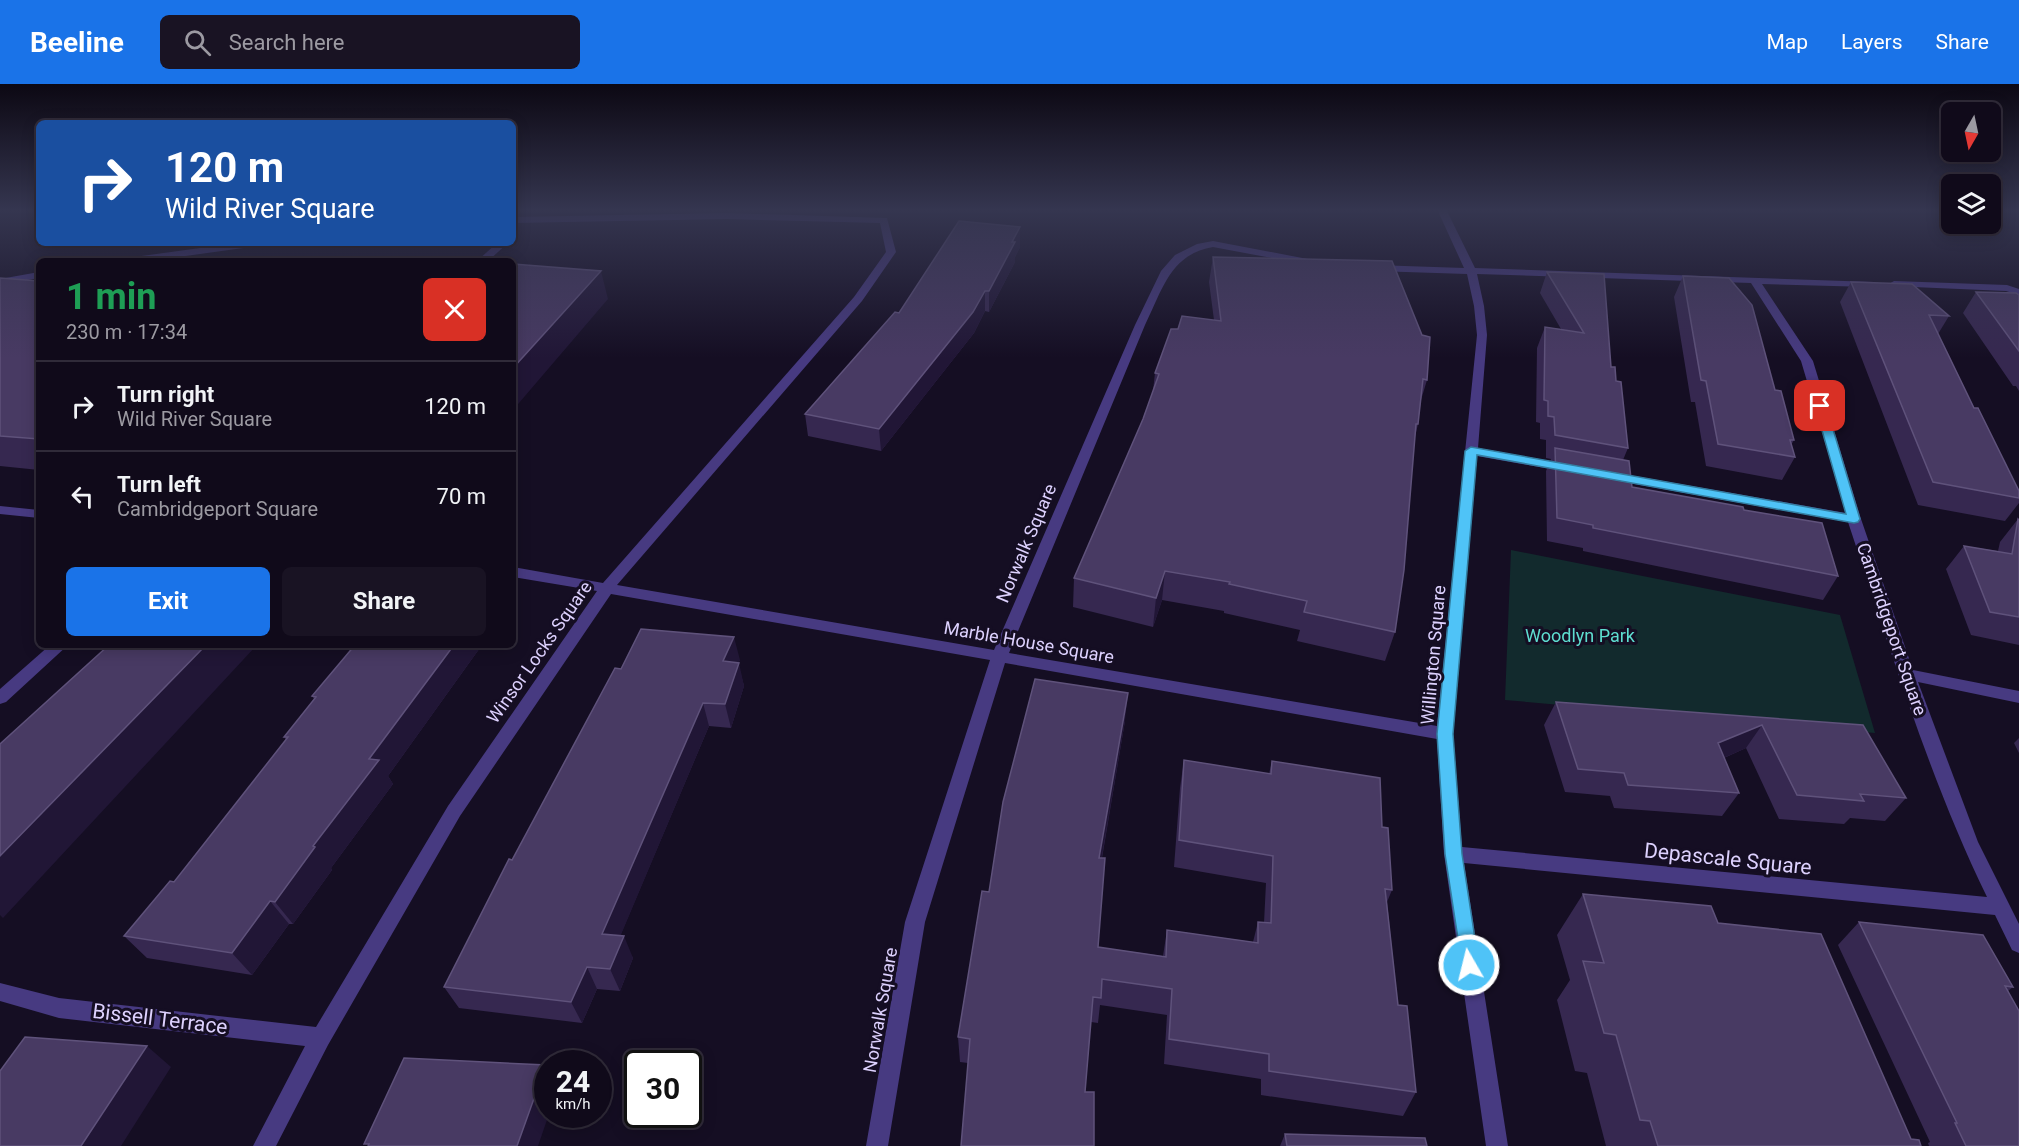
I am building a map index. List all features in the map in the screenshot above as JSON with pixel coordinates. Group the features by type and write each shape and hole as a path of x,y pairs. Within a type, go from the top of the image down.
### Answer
{"street":[{"name":"Winsor Locks Square","path":"264,1146 321,1038 454,811 607,588 858,299 886,259"},
{"name":"Norwalk Square","path":"877,1146 915,922 999,657 1140,325 1166,271 1176,259"},
{"name":"Norwalk Square","path":"1294,259 1324,264"},
{"name":"Willington Square","path":"1465,259 1471,272 1479,306 1482,335 1445,734 1453,854 1497,1146"},
{"path":"1361,267 2007,288 2019,292"},
{"path":"0,282 36,276"},
{"name":"Cambridgeport Square","path":"1755,280 1807,361 1854,519 1907,674 1969,842 2019,944"},
{"path":"1471,451 1581,470"},
{"path":"1604,474 1854,519"},
{"path":"0,510 36,514"},
{"name":"Marble House Square","path":"516,573 1445,734"},
{"path":"0,698 57,648"},
{"path":"1907,674 2019,697"},
{"name":"Depascale Square","path":"1453,854 1999,907"},
{"name":"Bissell Terrace","path":"0,992 59,1008 321,1038"}],"green space":[{"name":"Woodlyn Park","path":"1511,550 1840,615 1875,733 1505,700"}],"building":[{"path":"935,259 1006,259 989,291 985,291 973,312 879,429 805,414 895,312 899,313"},
{"path":"1213,259 1392,261 1422,335 1430,337 1427,380 1423,379 1418,424 1416,424 1404,570 1395,632 1304,612 1307,601 1229,584 1230,582 1165,571 1156,598 1074,578 1143,419 1159,374 1155,373 1171,329 1178,329 1182,316 1221,321"},
{"path":"516,264 601,271 516,365"},
{"path":"1547,272 1604,274 1611,367 1615,367 1616,381 1621,382 1628,448 1555,435 1554,417 1548,416 1548,401 1544,400 1545,327 1584,333"},
{"path":"1683,276 1729,278 1752,305 1775,390 1781,391 1794,440 1790,440 1795,457 1718,444 1706,381 1701,380"},
{"path":"0,278 36,281 36,439 0,436"},
{"path":"1851,282 1912,284 1949,316 1929,315 1974,408 1978,408 2019,491 2019,498 1933,482"},
{"path":"1976,292 2019,295 2019,351"},
{"path":"1555,448 1629,461 1632,487 1822,523 1838,576 1593,528 1593,525 1557,518"},
{"path":"2018,519 2019,617 1990,612 1964,546 2012,554"},
{"path":"641,629 734,637 723,661 739,663 725,704 703,703 602,934 624,936 610,969 587,967 571,1002 444,987 509,859 512,860 615,668 621,669"},
{"path":"106,648 203,648 0,856 0,744"},
{"path":"352,648 452,648 369,759 379,760 313,846 315,847 275,902 270,901 232,953 124,936 170,881 174,882 288,737 284,737 316,697 312,696"},
{"path":"1035,679 1128,693 1099,858 1105,858 1098,947 1166,957 1167,930 1258,943 1258,922 1271,923 1273,856 1179,840 1184,760 1271,774 1272,761 1380,778 1382,827 1388,828 1392,890 1385,889 1398,1005 1407,1006 1416,1092 1269,1071 1269,1054 1169,1039 1172,989 1102,979 1101,998 1093,997 1085,1092 1094,1092 1094,1146 961,1146 970,1039 958,1037 982,891 989,892 1003,802"},
{"path":"1556,702 1863,725 1906,798 1860,794 1864,801 1797,795 1762,725 1718,743 1739,793 1628,785 1624,773 1578,769"},
{"path":"1583,894 1711,906 1718,923 1821,934 1911,1139 1919,1140 1921,1146 1658,1146 1650,1121 1640,1120 1616,1035 1604,1033 1583,961 1604,963"},
{"path":"1859,922 1983,935 2013,987 2005,986 2019,1011 2019,1146 1966,1146"},
{"path":"25,1037 147,1046 81,1146 0,1146 0,1071"},
{"path":"404,1058 534,1064 534,1099 517,1146 368,1146 369,1144 364,1144"},
{"path":"1285,1134 1425,1138 1427,1146 1287,1146"}],"route":[{"path":"1469,965 1453,854 1445,734 1471,451 1854,519 1820,406"}]}
